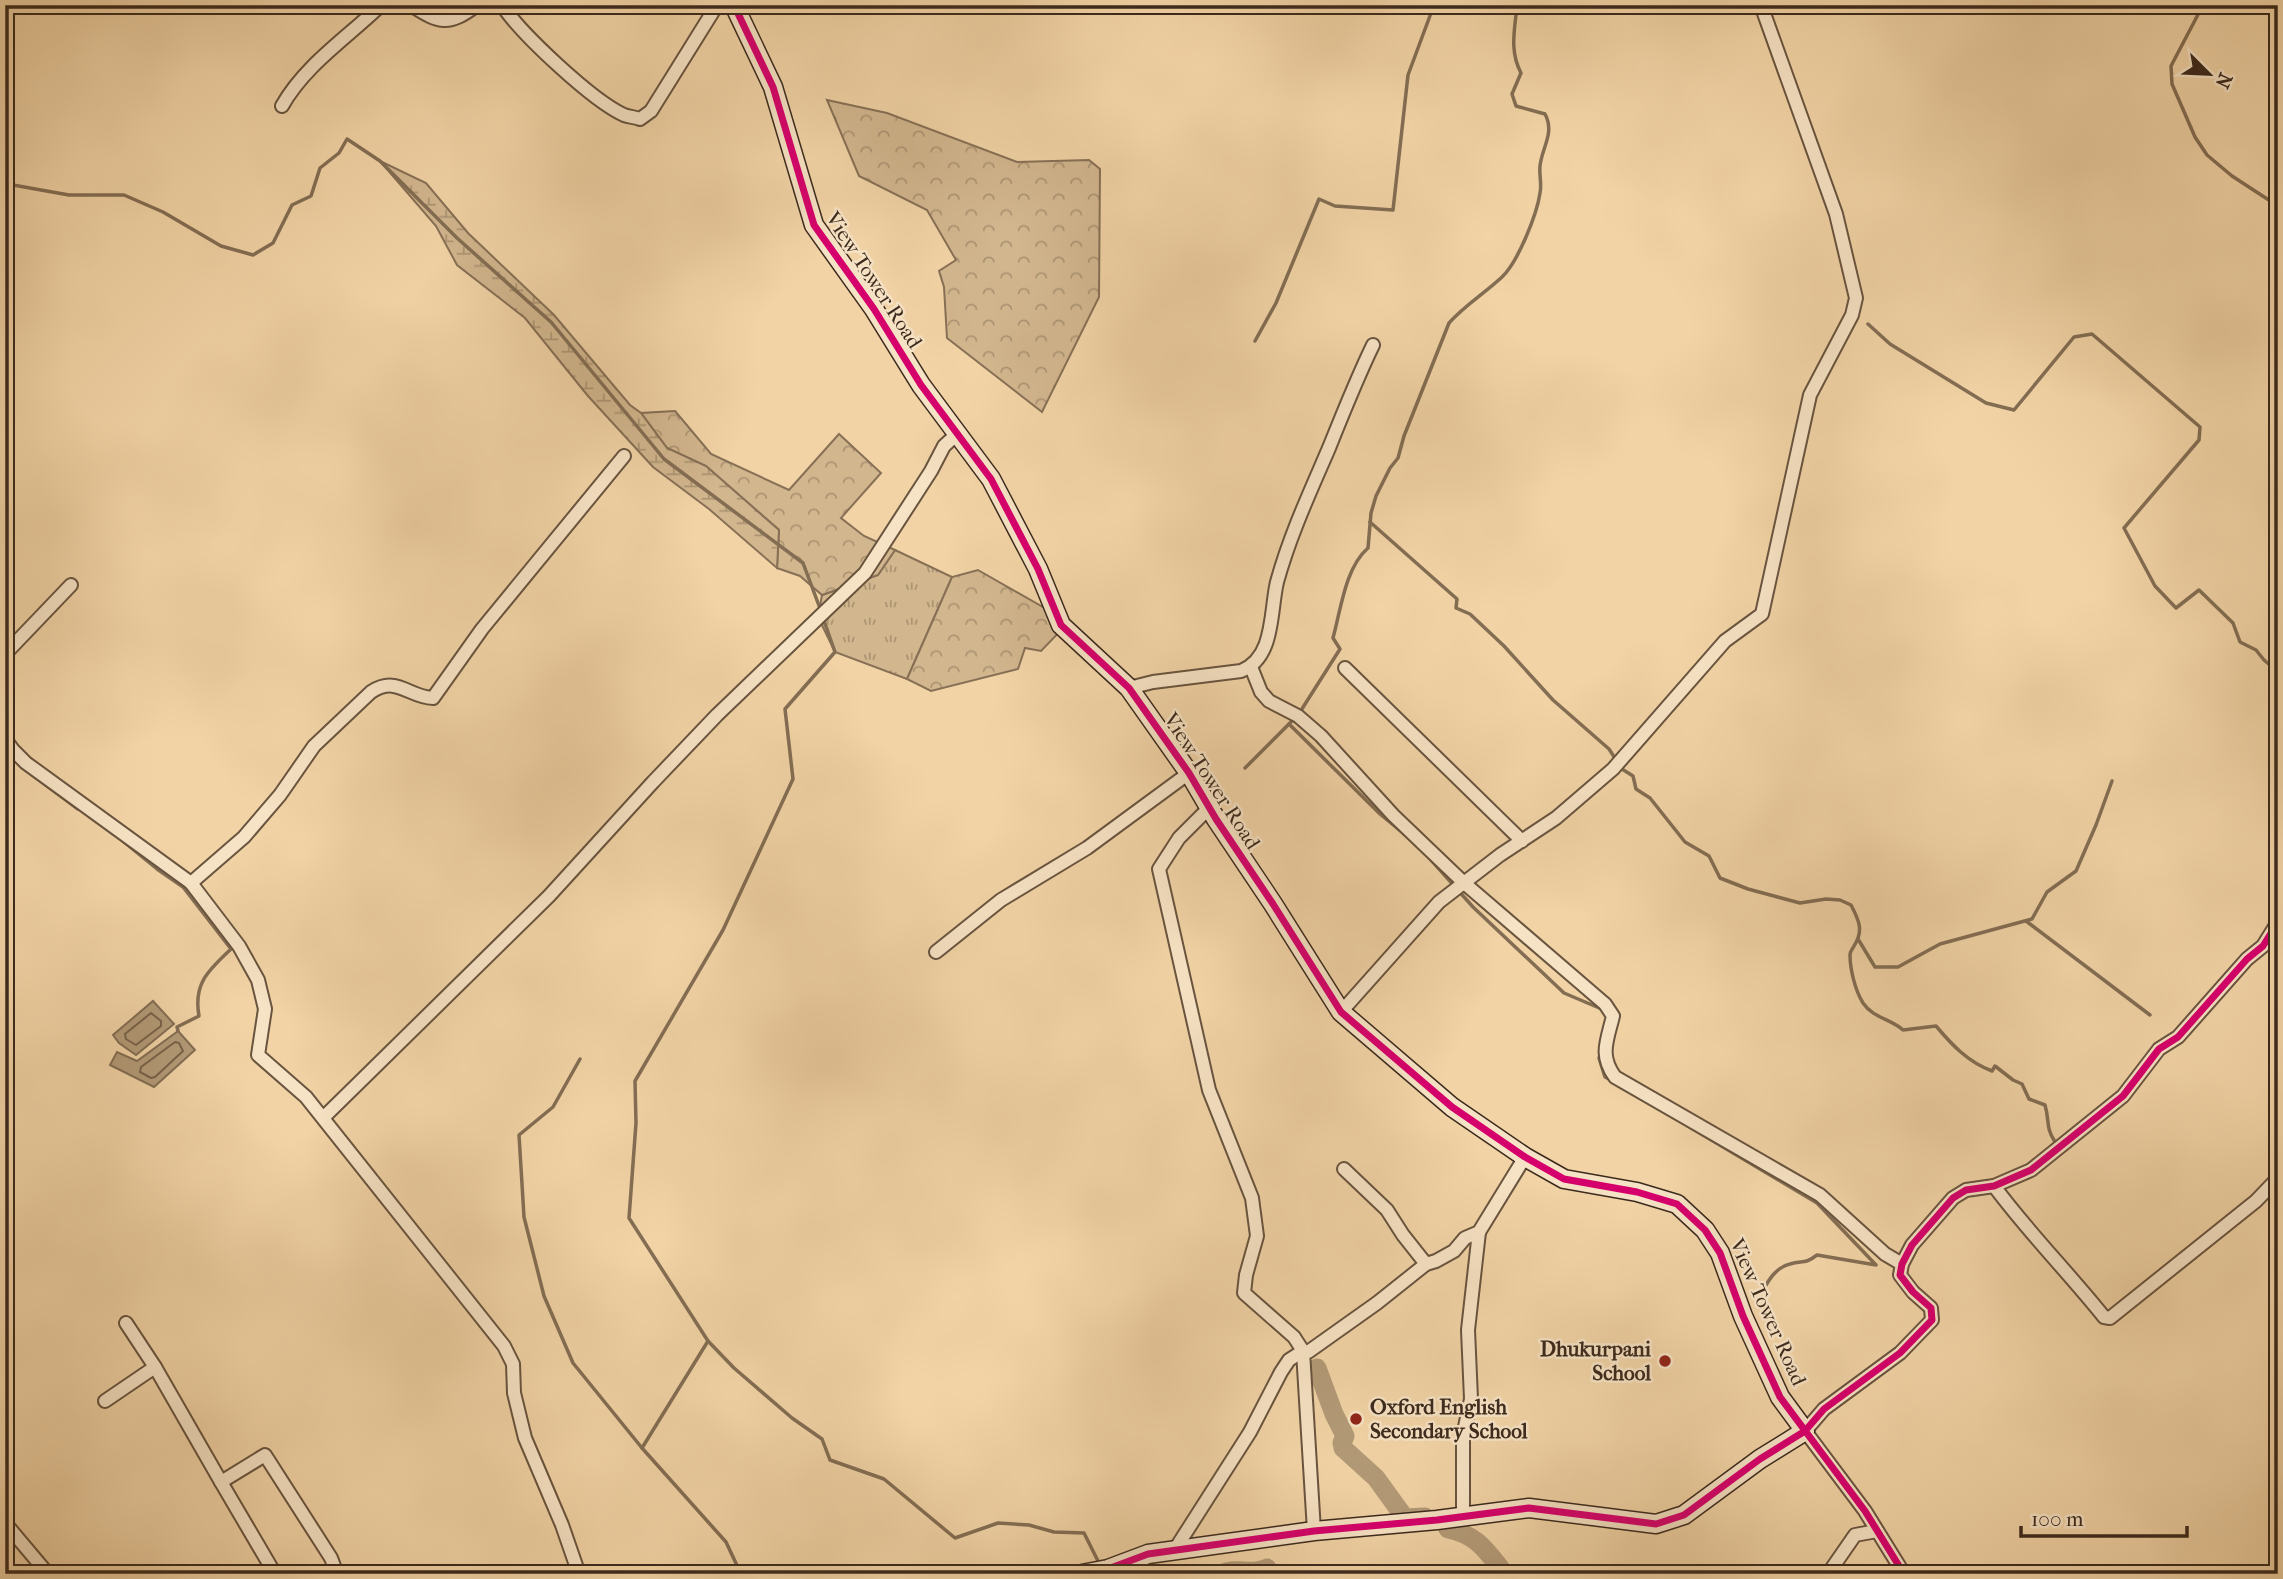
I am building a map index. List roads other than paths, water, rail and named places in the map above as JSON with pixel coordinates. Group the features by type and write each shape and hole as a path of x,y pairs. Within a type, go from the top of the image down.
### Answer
{"street":[{"path":"282,106 288,95 334,45 381,5"},
{"path":"411,5 445,21 458,19 477,5"},
{"path":"502,5 528,37 598,99 624,115 640,119 651,111 716,5"},
{"name":"View Tower Road","path":"734,5 774,87 814,225 825,244 852,276 920,385 991,479 1038,569 1061,625 1129,688 1189,773 1341,1012 1452,1107 1525,1157 1564,1179 1637,1192 1677,1204 1705,1230 1720,1253 1743,1316 1780,1397 1805,1431"},
{"path":"1341,1012 1439,902 1463,882 1556,818 1612,769 1726,641 1762,614 1811,395 1852,315 1856,298 1836,214 1761,5"},
{"path":"1129,688 1241,671 1258,660 1268,633 1276,586 1297,523 1373,345"},
{"path":"324,1118 549,896 653,782 865,573 932,471 944,446 957,434"},
{"path":"191,883 244,836 280,795 314,746 371,692 382,685 391,684 424,698 433,698 482,629 624,456"},
{"path":"5,654 71,585"},
{"path":"1251,667 1261,692 1269,701 1298,716 1321,736 1393,815 1463,882 1605,1004 1613,1016 1605,1053 1606,1064 1615,1077 1819,1195 1885,1254 1902,1264"},
{"path":"1345,668 1522,841"},
{"path":"5,739 26,763 191,883 239,946 257,980 265,1009 258,1055 306,1097 324,1118 505,1346 513,1364 514,1393 525,1438 562,1525 579,1574"},
{"path":"936,952 1001,900 1087,848 1189,773"},
{"path":"1209,808 1179,838 1159,869 1209,1090 1252,1198 1257,1236 1244,1293 1294,1337 1303,1351 1314,1531"},
{"path":"1095,1571 1148,1554 1314,1531 1529,1508 1656,1524 1684,1515 1760,1459 1805,1431 1824,1409 1900,1353 1932,1320 1931,1308 1913,1292 1900,1275 1902,1264 1912,1245 1952,1198 1966,1190 1994,1186 2031,1170 2123,1096 2159,1049 2178,1037 2247,959 2263,946 2278,922"},
{"path":"1463,1517 1463,1436 1471,1399 1468,1330 1479,1232 1525,1157"},
{"path":"1345,1168 1387,1210 1402,1235 1426,1264"},
{"path":"1994,1186 2013,1212 2104,1317 2109,1318 2256,1201 2278,1178"},
{"path":"1174,1551 1250,1432 1289,1360 1303,1351 1308,1352 1426,1264 1454,1251 1465,1238 1479,1232"},
{"path":"126,1323 155,1367 275,1574"},
{"path":"105,1401 155,1367"},
{"path":"1805,1431 1877,1531 1904,1574"},
{"path":"220,1482 265,1455 331,1558 337,1574"},
{"path":"5,1523 48,1574"},
{"path":"1828,1574 1855,1535 1877,1531"}],"water":[{"path":"153,1001 174,1024 136,1055 113,1035"},
{"path":"178,1031 195,1050 154,1087 110,1065 117,1052 137,1061"}],"waterway":[{"path":"1255,341 1276,303 1319,199 1335,206 1393,210 1408,75 1434,5"},
{"path":"1300,712 1340,649 1333,638 1349,578 1360,556 1368,548 1371,513 1376,496 1398,458 1404,436 1449,323 1508,270 1526,237 1535,213 1541,190 1541,159 1549,127 1545,114 1516,106 1512,94 1521,73 1514,48 1517,5"},
{"path":"2203,5 2171,66 2172,84 2195,137 2207,155 2232,176 2278,206"},
{"path":"5,181 13,185 69,195 124,195 163,212 221,246 253,255 273,243 292,205 311,196 320,168 339,153 347,139 380,161 457,238 551,322 664,459 803,563 821,611"},
{"path":"1868,324 1890,344 1986,403 2014,410 2074,337 2092,334 2200,427 2199,440 2124,528 2155,586 2176,608 2199,590 2233,623 2240,642 2256,650 2278,672"},
{"path":"5,519 10,531 5,542"},
{"path":"1370,522 1457,599 1456,608 1470,614 1504,646 1553,700 1609,749 1622,769 1633,776 1636,789 1650,798 1685,842 1709,856 1720,878 1748,889 1800,903 1826,899 1840,900 1851,905 1860,930 1850,952 1851,967 1858,992 1867,1008 1903,1030 1936,1026 1954,1046 1975,1063 1992,1071 1995,1066 2022,1084 2029,1099 2045,1105 2049,1128 2055,1142"},
{"path":"741,1574 726,1542 642,1448 708,1341 629,1218 636,1123 635,1081 723,930 793,779 785,709 835,652 823,618"},
{"path":"1245,768 1295,718"},
{"path":"1289,724 1380,814 1409,838"},
{"path":"26,770 78,809"},
{"path":"1858,939 1875,967 1898,967 1940,944 2032,919 2047,892 2076,871 2112,781"},
{"path":"124,842 183,887 231,949 204,978 198,995 199,1016 177,1027 178,1031"},
{"path":"1432,861 1473,907 1564,993 1604,1010"},
{"path":"2026,921 2150,1015"},
{"path":"1601,1052 1599,1058 1605,1077 1613,1081"},
{"path":"580,1059 553,1107 519,1135 524,1217 544,1296 573,1363 642,1448"},
{"path":"1688,1126 1817,1203 1876,1265 1817,1255 1781,1268 1762,1292"},
{"path":"708,1341 734,1368 792,1418 822,1439 830,1460 884,1479 955,1538 998,1523 1029,1525 1054,1532 1084,1533 1100,1565"},
{"path":"1317,1368 1345,1436 1343,1448 1376,1478 1405,1518 1425,1517"},
{"path":"1448,1529 1474,1540 1505,1574"},
{"path":"1221,1574 1267,1568 1271,1574"}],"place":[{"name":"Dhukurpani School","path":"1665,1361"},
{"name":"Oxford English Secondary School","path":"1356,1419"}]}
